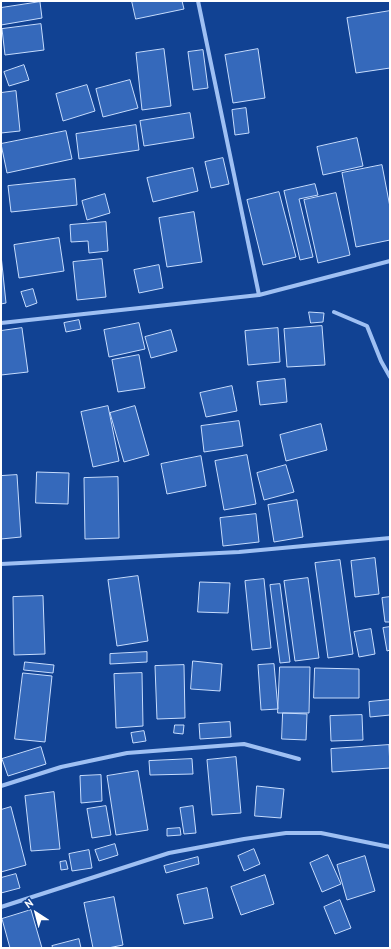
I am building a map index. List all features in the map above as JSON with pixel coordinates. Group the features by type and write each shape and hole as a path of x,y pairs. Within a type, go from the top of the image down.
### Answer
{"street":[{"path":"198,1 259,295"},
{"path":"1,323 259,295 390,261"},
{"path":"334,312 367,326 381,360 390,377"},
{"path":"1,564 238,552 390,538"},
{"path":"1,786 61,767 127,753 244,744 299,759"},
{"path":"1,907 168,853 244,839 286,833 321,834 390,847"}],"building":[{"path":"132,1 182,1 184,9 136,19"},
{"path":"40,2 42,18 1,25 1,8"},
{"path":"390,11 390,68 356,73 347,18"},
{"path":"41,24 44,50 5,55 2,29"},
{"path":"164,49 171,106 142,110 136,53"},
{"path":"258,49 265,98 233,103 225,55"},
{"path":"203,50 208,88 193,90 188,52"},
{"path":"24,65 29,80 9,86 4,72"},
{"path":"130,80 138,108 103,117 96,89"},
{"path":"87,85 95,111 63,121 56,94"},
{"path":"16,91 20,131 1,133 1,93"},
{"path":"246,108 249,133 235,135 232,110"},
{"path":"190,113 194,138 144,146 140,121"},
{"path":"136,125 139,150 79,159 76,134"},
{"path":"66,131 72,159 7,173 1,144"},
{"path":"357,138 363,166 323,175 317,147"},
{"path":"223,158 229,184 211,188 205,162"},
{"path":"382,165 390,207 390,240 356,247 342,173"},
{"path":"193,168 198,191 153,202 147,178"},
{"path":"75,179 77,205 11,212 8,186"},
{"path":"315,184 318,195 299,199 313,257 300,260 284,191"},
{"path":"279,192 296,257 263,265 247,200"},
{"path":"336,193 350,255 318,263 304,200"},
{"path":"105,194 110,213 87,220 82,201"},
{"path":"194,212 202,262 167,267 159,218"},
{"path":"106,222 108,251 89,253 88,241 71,242 70,225"},
{"path":"59,238 64,271 19,278 14,245"},
{"path":"1,255 6,303 1,304"},
{"path":"102,259 106,297 77,300 73,262"},
{"path":"159,265 163,288 139,293 134,270"},
{"path":"33,289 37,303 26,307 21,292"},
{"path":"309,312 324,313 323,322 311,323"},
{"path":"79,320 81,329 66,332 64,323"},
{"path":"139,323 145,349 109,357 104,330"},
{"path":"322,326 325,365 287,367 284,329"},
{"path":"22,328 28,372 1,375 1,331"},
{"path":"278,328 280,362 248,365 245,331"},
{"path":"171,330 177,351 151,358 145,337"},
{"path":"139,355 145,388 118,392 112,360"},
{"path":"285,379 287,402 260,405 257,382"},
{"path":"232,386 237,411 206,417 200,393"},
{"path":"108,406 119,461 93,467 81,412"},
{"path":"135,406 149,455 124,462 110,413"},
{"path":"239,421 243,446 204,452 201,426"},
{"path":"321,424 327,450 286,461 280,435"},
{"path":"247,455 256,504 224,510 215,461"},
{"path":"201,456 206,486 167,494 161,464"},
{"path":"286,465 294,492 264,500 257,473"},
{"path":"37,472 69,473 68,504 36,503"},
{"path":"17,475 21,537 1,539 1,476"},
{"path":"118,477 119,538 85,539 84,478"},
{"path":"297,500 303,537 274,542 268,505"},
{"path":"256,514 259,542 223,546 220,518"},
{"path":"375,558 379,594 355,597 351,561"},
{"path":"340,560 353,654 328,658 315,563"},
{"path":"138,576 148,641 117,646 108,580"},
{"path":"308,578 319,658 295,661 284,581"},
{"path":"264,579 271,648 252,650 245,581"},
{"path":"200,582 230,583 228,613 198,612"},
{"path":"280,584 290,662 280,663 270,585"},
{"path":"43,596 45,654 14,655 13,597"},
{"path":"390,597 390,622 385,622 382,598"},
{"path":"390,627 390,650 387,651 383,628"},
{"path":"371,629 375,654 359,657 354,632"},
{"path":"147,652 147,662 110,664 110,654"},
{"path":"193,661 222,664 220,691 191,689"},
{"path":"25,662 54,665 53,673 24,670"},
{"path":"274,664 278,709 261,710 258,665"},
{"path":"184,665 185,718 157,719 155,666"},
{"path":"280,667 310,667 309,713 278,713"},
{"path":"315,668 359,669 359,698 314,698"},
{"path":"23,673 52,676 45,742 15,739"},
{"path":"142,673 143,726 116,728 114,674"},
{"path":"390,700 390,715 370,717 369,702"},
{"path":"283,713 307,714 306,740 282,739"},
{"path":"362,715 363,740 331,741 330,716"},
{"path":"230,722 231,737 200,739 199,724"},
{"path":"175,725 184,725 183,734 174,733"},
{"path":"144,731 146,741 133,743 131,733"},
{"path":"389,745 390,768 332,772 331,749"},
{"path":"41,747 46,764 8,776 2,759"},
{"path":"236,757 241,813 212,815 207,760"},
{"path":"192,759 193,774 150,775 149,761"},
{"path":"138,771 148,830 116,835 107,776"},
{"path":"101,775 102,801 81,803 80,776"},
{"path":"257,786 284,789 281,818 255,816"},
{"path":"54,792 60,849 31,851 25,796"},
{"path":"106,806 111,835 92,838 87,809"},
{"path":"193,806 196,833 184,834 180,808"},
{"path":"11,807 26,865 1,872 1,810"},
{"path":"180,828 181,835 167,836 167,829"},
{"path":"115,844 118,855 99,861 95,850"},
{"path":"254,849 260,864 244,871 238,856"},
{"path":"89,850 92,868 72,871 69,854"},
{"path":"328,855 341,884 322,892 310,863"},
{"path":"365,856 375,891 347,900 337,865"},
{"path":"198,857 199,864 166,873 164,866"},
{"path":"66,861 68,869 61,870 60,862"},
{"path":"16,874 20,888 1,893 1,878"},
{"path":"265,875 274,904 241,915 231,887"},
{"path":"207,888 213,918 184,924 177,895"},
{"path":"114,897 123,945 108,948 93,948 84,903"},
{"path":"340,900 351,928 335,934 324,907"},
{"path":"31,910 42,948 10,948 2,919"},
{"path":"79,939 81,948 53,948 52,946"}]}
